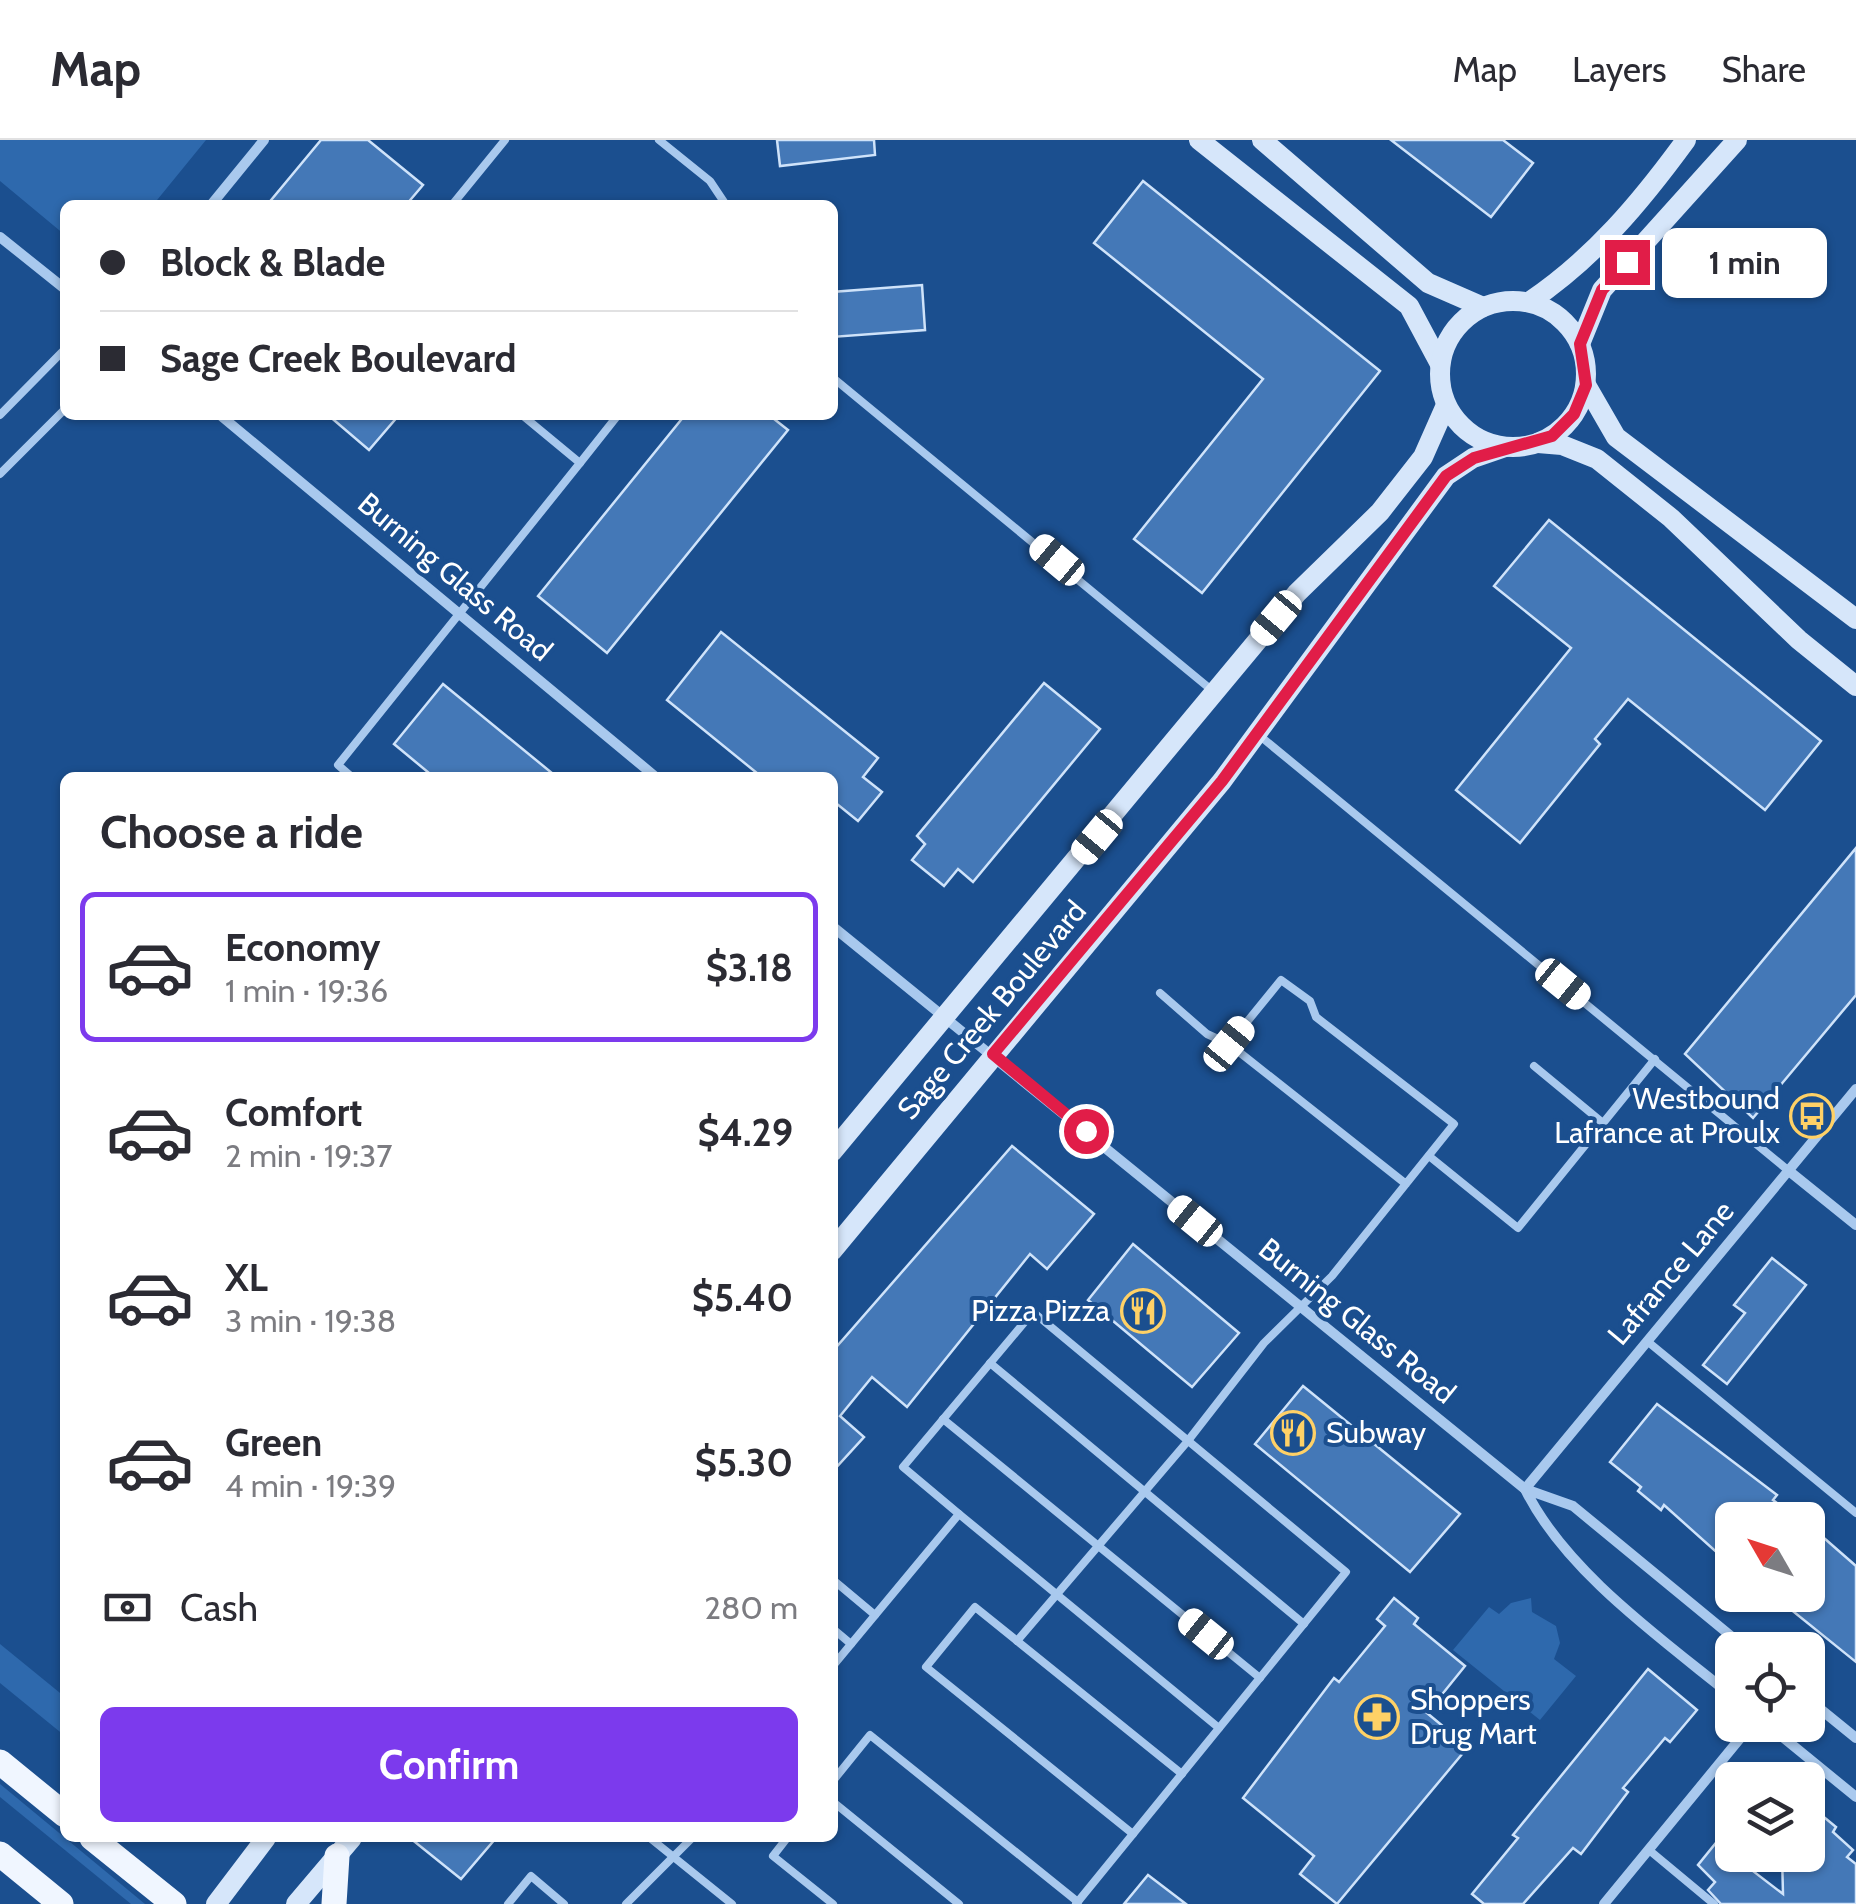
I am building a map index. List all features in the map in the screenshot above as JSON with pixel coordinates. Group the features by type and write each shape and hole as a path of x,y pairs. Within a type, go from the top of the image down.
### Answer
{"main road":[{"path":"0,1762 60,1808"},
{"path":"97,1842 174,1904"},
{"path":"334,1904 344,1847"},
{"path":"0,1854 61,1904"}],"street":[{"path":"215,200 264,140"},
{"path":"1199,140 1409,306 1440,364 1446,405 1476,438 1505,447 1562,445 1597,459 1671,518 1856,686"},
{"path":"1262,140 1428,283 1484,307"},
{"path":"1440,364 1459,324 1484,307 1528,302 1577,270 1640,203 1686,140"},
{"path":"1737,140 1602,290 1580,344 1586,385 1616,436 1856,619"},
{"path":"0,237 60,285"},
{"path":"1528,302 1554,313 1580,344"},
{"path":"1538,443 1574,414 1586,385"},
{"name":"Sage Creek Boulevard","path":"838,1145 1297,593 1390,498 1423,458 1446,405"},
{"name":"Burning Glass Road","path":"226,420 650,772"},
{"name":"Sage Creek Boulevard","path":"838,1244 1257,733 1446,476 1474,458 1505,447"},
{"name":"Burning Glass Road","path":"838,931 1525,1489 1573,1506 1726,1632"},
{"name":"Lafrance Lane","path":"1525,1489 1856,1088"},
{"path":"1789,1171 1856,1225"},
{"name":"Burning Glass Road","path":"1525,1489 1549,1533 1715,1681"},
{"path":"1825,1712 1856,1738"},
{"path":"1604,1904 1737,1742"},
{"path":"1789,1742 1856,1797"},
{"path":"216,1904 263,1842"},
{"path":"296,1904 344,1847"}],"lane":[{"path":"456,200 505,140"},
{"path":"659,140 710,180 723,200"},
{"path":"0,414 60,355"},
{"path":"838,382 1214,692"},
{"path":"0,474 60,414"},
{"path":"528,420 580,463"},
{"path":"346,772 338,765 614,420"},
{"path":"1257,733 1789,1171"},
{"path":"1017,1640 1188,1442 1264,1343 1303,1309 1454,1124 1316,1017 1310,1001 1282,980 1229,1044"},
{"path":"1160,993 1207,1034 1229,1044 1406,1184"},
{"path":"1429,1156 1518,1228 1655,1059"},
{"path":"1534,1066 1603,1122"},
{"path":"838,1775 870,1735 1077,1903 1220,1728 1346,1572 1033,1312 903,1467 1220,1728"},
{"path":"1646,1341 1856,1513"},
{"path":"990,1363 1304,1624"},
{"path":"943,1418 1260,1678"},
{"path":"838,1660 959,1514"},
{"path":"838,1584 876,1615"},
{"path":"1133,1834 926,1667 976,1607 1182,1774"},
{"path":"838,1633 852,1644"},
{"path":"838,1807 959,1904"},
{"path":"655,1842 720,1901 732,1904"},
{"path":"626,1904 689,1842"},
{"path":"785,1842 773,1856 833,1904"},
{"path":"1648,1850 1714,1904"},
{"path":"508,1904 531,1876 564,1904"}],"shaded area":[{"path":"0,140 206,140 157,200 60,200 60,231 0,181"},
{"path":"1531,1598 1532,1612 1556,1626 1560,1643 1554,1659 1576,1676 1540,1720 1453,1650 1489,1607 1499,1614 1511,1603"},
{"path":"0,1644 60,1693 60,1732 0,1683"},
{"path":"0,1784 60,1834 60,1842 70,1842 145,1904 131,1904 0,1797"}],"building":[{"path":"321,140 368,140 423,185 410,200 271,200"},
{"path":"777,140 874,140 875,155 780,166"},
{"path":"1391,140 1503,140 1533,163 1491,217"},
{"path":"1143,181 1380,371 1202,593 1134,539 1263,379 1094,243"},
{"path":"922,285 925,330 838,337 838,292"},
{"path":"334,420 395,420 369,450"},
{"path":"681,420 775,420 788,430 607,653 538,596"},
{"path":"1549,520 1821,741 1765,810 1628,699 1595,739 1600,744 1520,843 1456,790 1571,648 1494,586"},
{"path":"721,632 878,758 863,777 882,792 858,821 838,805 838,772 756,772 667,700"},
{"path":"1044,683 1100,729 973,882 958,869 944,886 912,860 925,844 917,836"},
{"path":"443,684 551,772 428,772 394,744"},
{"path":"1856,848 1856,995 1753,1118 1685,1054"},
{"path":"1012,1146 1094,1214 1047,1269 1030,1254 907,1407 872,1377 840,1416 864,1437 838,1465 838,1345"},
{"path":"1133,1244 1239,1333 1192,1387 1088,1300"},
{"path":"1772,1258 1806,1285 1727,1384 1703,1365 1745,1313 1734,1305"},
{"path":"1303,1386 1460,1514 1410,1572 1255,1444"},
{"path":"1657,1404 1777,1495 1776,1502 1715,1502 1715,1551 1664,1505 1661,1510 1638,1491 1641,1487 1610,1462"},
{"path":"1825,1539 1856,1566 1856,1662 1825,1637 1825,1632 1819,1632 1794,1612 1825,1612"},
{"path":"1394,1598 1418,1618 1414,1624 1465,1666 1427,1713 1468,1747 1337,1904 1300,1874 1314,1856 1243,1798 1334,1678 1339,1682 1385,1626 1377,1619"},
{"path":"1648,1669 1697,1710 1670,1742 1665,1738 1623,1788 1628,1792 1581,1854 1573,1848 1523,1904 1484,1904 1472,1894 1518,1838 1513,1835"},
{"path":"1825,1818 1836,1827 1833,1832 1853,1850 1847,1857 1856,1864 1856,1904 1721,1904 1708,1890 1715,1882 1698,1865 1715,1844 1715,1872 1754,1872 1783,1894 1782,1872 1825,1872"},
{"path":"415,1842 493,1842 461,1879"},
{"path":"1148,1875 1186,1904 1124,1904"}],"place":[{"name":"Westbound Lafrance at Proulx","path":"1812,1116"},
{"name":"Pizza Pizza","path":"1143,1311"},
{"name":"Subway","path":"1293,1433"},
{"name":"Shoppers Drug Mart","path":"1377,1717"}],"route":[{"path":"1086,1131 993,1054 1222,781 1446,476 1474,458 1505,447 1538,443 1552,436 1574,414 1586,385 1580,344 1602,290 1627,262"}]}
